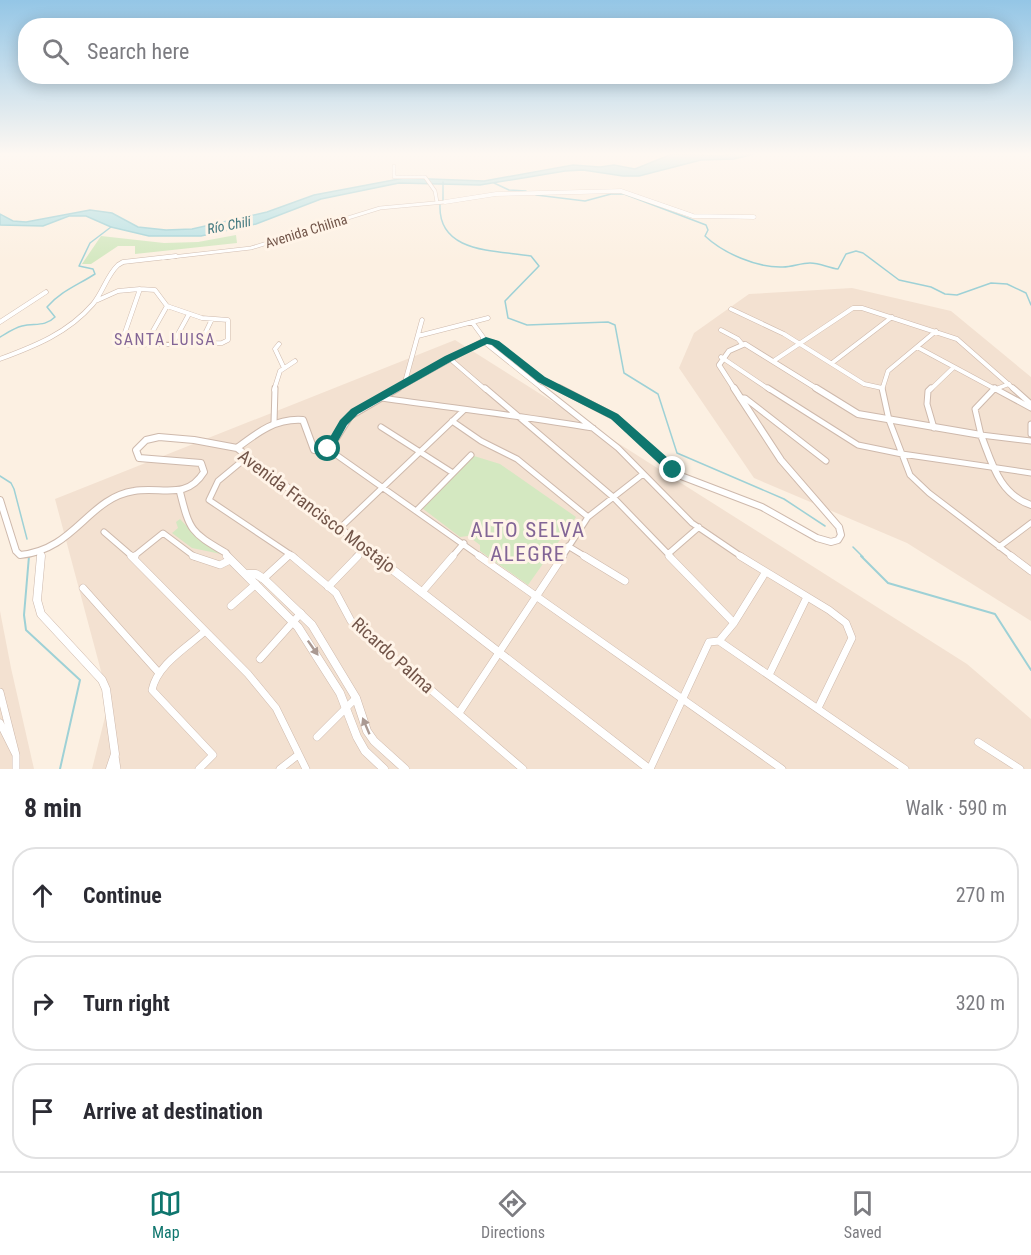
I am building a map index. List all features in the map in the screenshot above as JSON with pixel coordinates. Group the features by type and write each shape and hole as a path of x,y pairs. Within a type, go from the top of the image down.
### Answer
{"street":[{"path":"434,189 441,202"},
{"name":"Avenida Chilina","path":"0,359 57,336 87,309 103,291 112,270 123,262 251,248 380,208 496,194 621,191 633,193 693,216 754,217"},
{"path":"87,309 115,291 140,289 157,291 167,306 189,314 228,320 228,340 224,343 126,346 122,343 140,289"},
{"path":"0,321 46,292"},
{"path":"145,345 167,306"},
{"path":"775,360 853,308 861,308 957,339 1031,406"},
{"path":"730,309 799,344 864,384 882,388"},
{"path":"172,345 189,314"},
{"path":"418,336 488,318"},
{"path":"832,363 892,318"},
{"path":"200,344 212,319"},
{"path":"405,382 422,320"},
{"path":"472,322 483,337 483,341 596,429 683,515 765,573 829,610 846,623 852,638 818,708"},
{"path":"721,330 738,339 742,344"},
{"path":"936,331 888,370 882,388 889,420 910,475 929,494 1031,571"},
{"path":"237,448 274,423 293,419 303,420 308,426 310,446 314,450 319,452 328,449 349,416 405,382 483,341 495,343 542,379 615,417 681,476 762,507 817,538 831,542 838,540 841,535 839,527 782,460 719,365 721,357 742,344 750,345 775,360 852,411 934,428 1031,441"},
{"path":"279,344 275,349 283,366"},
{"path":"917,347 1031,406"},
{"path":"721,357 846,440 902,454 1031,473"},
{"path":"448,358 613,497 734,623"},
{"path":"274,423 276,378 283,366 295,361"},
{"path":"934,428 927,404 928,391 954,367"},
{"path":"407,371 418,375"},
{"path":"1009,384 995,388 975,409 981,435 994,467 1009,494 1016,500 1031,505"},
{"path":"392,390 402,400"},
{"path":"380,397 464,410 498,412 596,429"},
{"path":"740,398 745,398 826,461"},
{"path":"340,528 464,410"},
{"path":"452,421 481,441 517,459 588,517"},
{"path":"1031,424 1031,434"},
{"path":"381,427 453,473"},
{"name":"Avenida Francisco Mostajo","path":"180,492 188,490 199,482 204,472 203,465 192,461 139,458 135,453 141,443 153,437 219,443 237,448 649,769"},
{"path":"328,449 782,769"},
{"path":"416,511 471,455"},
{"name":"Ricardo Palma","path":"247,457 224,474 208,497 213,503 290,554 336,593 351,621 523,769"},
{"path":"459,713 588,517 644,474"},
{"path":"0,500 12,542 20,555 31,556 41,554 74,531 92,511 122,493 149,488 180,492 188,522 195,534 226,553 230,560 248,574 249,579 293,621 321,660 347,707 357,737 365,751 384,769"},
{"path":"999,548 1031,523"},
{"path":"668,554 699,527"},
{"path":"1024,527 1031,531"},
{"path":"104,532 133,557 204,632 248,674 276,708 306,769"},
{"path":"133,557 163,533 198,559 220,565 230,560"},
{"path":"422,592 464,543"},
{"path":"568,546 625,581"},
{"path":"328,587 365,548"},
{"path":"41,554 37,600 41,614 102,680 109,702 117,769"},
{"path":"231,606 290,554"},
{"path":"719,641 734,623 765,573"},
{"path":"248,574 256,574 264,579 312,625 356,698 367,731 374,741 405,769"},
{"path":"84,588 159,672"},
{"path":"768,675 807,597"},
{"path":"260,659 301,613"},
{"path":"199,769 213,755 152,690 151,684 159,672 204,632"},
{"path":"649,769 709,642 719,641 905,769"},
{"path":"0,692 16,755 16,769"},
{"path":"317,737 356,698"},
{"path":"0,723 16,755"},
{"path":"978,742 1020,769"},
{"path":"110,769 115,754"},
{"path":"280,769 298,755"}],"shaded area":[{"path":"852,288 951,311 1031,377 1031,621 907,543 754,478 679,368 694,333 749,294"},
{"path":"455,340 967,664 1031,719 1031,769 92,769 109,701 55,499"},
{"path":"0,611 11,668 34,769 0,769"}],"green space":[{"path":"236,235 237,243 135,254 135,246 118,246 91,264 82,264 101,236 164,243 198,242"},
{"path":"474,456 500,464 576,517 528,585 480,551 480,545 468,536 460,537 422,508"},
{"path":"180,519 194,534 221,554 192,548 172,533 178,528 176,522"}],"water":[{"name":"Río Chili","path":"346,189 370,189 321,199 256,224 201,236 149,236 111,227 86,216 69,216 43,226 0,225 0,214 13,221 26,222 90,210 112,213 138,227 166,230 192,229 267,212 314,195"}],"waterway":[{"path":"443,189 443,201"},
{"path":"507,189 526,191"},
{"path":"536,195 585,201 611,194 624,194 706,225 708,230 705,236 712,242 731,254 762,265 783,267 814,263 838,269 846,254 856,251 863,253 899,280 931,287 945,294 957,295 991,283 1007,284 1026,293 1031,305"},
{"path":"440,205 442,221 448,233 459,241 486,250 531,256 539,266 505,301 508,318 527,325 608,322 615,325 624,373 658,394 677,453 784,499 825,526"},
{"path":"0,337 19,327 44,323 55,317 47,307 64,292 95,274 93,269 79,266 90,243 111,227"},
{"path":"0,476 11,483 14,489 27,539"},
{"path":"853,547 863,557"},
{"path":"29,556 24,615 26,630 80,680 60,769"},
{"path":"861,556 888,583 995,614 1031,670"}],"district":[{"name":"SANTA LUISA","path":"165,339"},
{"name":"ALTO SELVA ALEGRE","path":"528,542"}],"route":[{"path":"328,449 343,422 349,416 448,358 486,340 495,343 542,379 615,417 673,470"}]}
